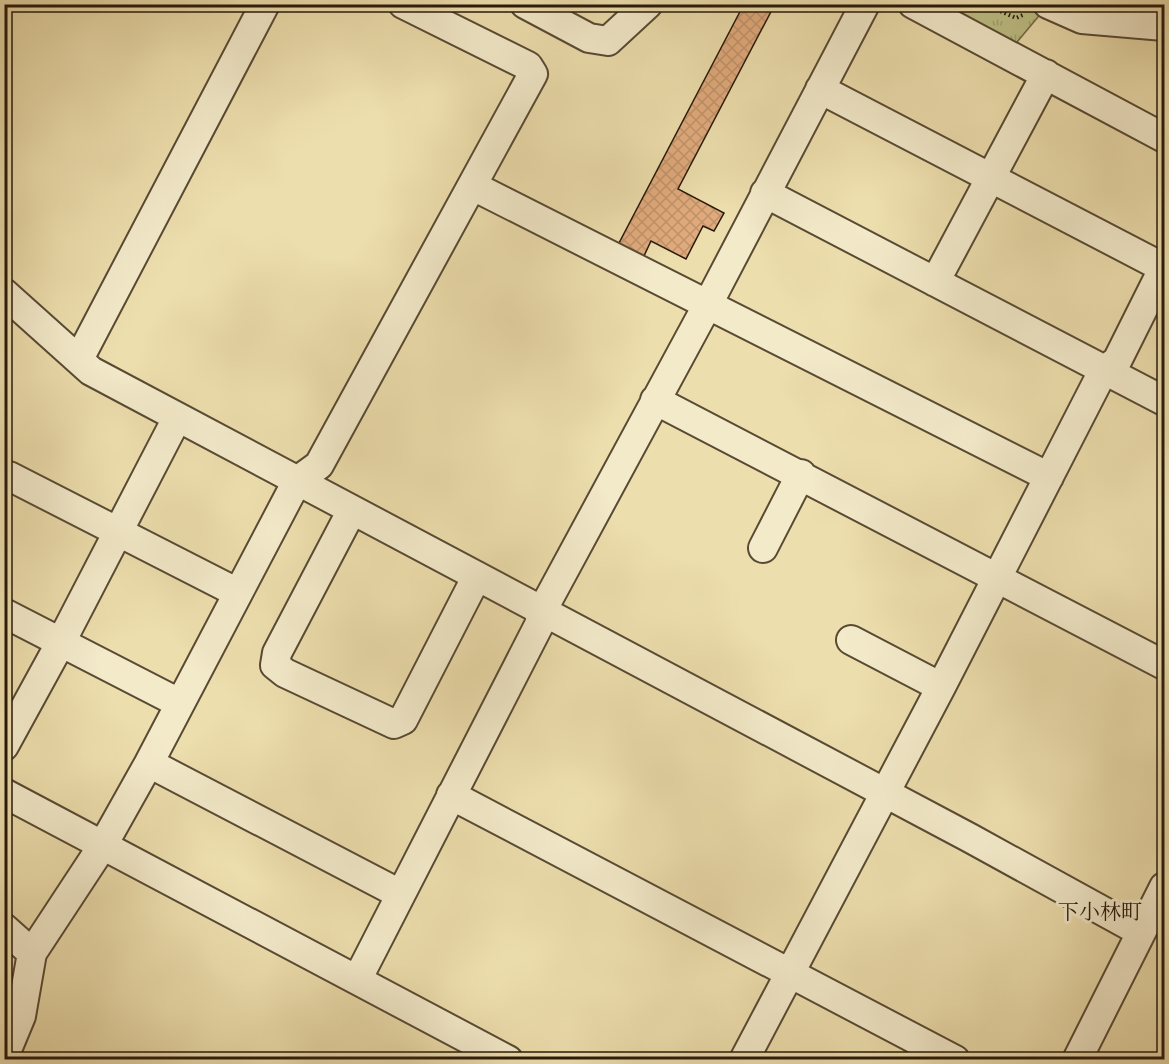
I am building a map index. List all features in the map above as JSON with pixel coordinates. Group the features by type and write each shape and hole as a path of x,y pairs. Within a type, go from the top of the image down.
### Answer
{"street":[{"path":"79,359 266,4"},
{"path":"4,1057 21,1016 32,953 103,845 149,763 297,481 319,465 533,74 528,66 403,4"},
{"path":"539,7 589,38 608,41 648,4"},
{"path":"357,980 539,625 542,611 708,304 865,4"},
{"path":"913,4 1164,138"},
{"path":"1048,5 1082,19 1164,26"},
{"path":"935,282 1046,74"},
{"path":"744,1059 941,687 1049,477 1164,268 820,89"},
{"path":"473,186 1049,477"},
{"path":"765,193 935,282 1110,366 1164,401"},
{"path":"4,293 91,370 177,418 970,838 1141,932"},
{"path":"655,400 1164,665"},
{"path":"4,746 61,642 177,418"},
{"path":"763,548 801,474"},
{"path":"9,476 238,593"},
{"path":"352,510 277,653 275,665 285,673 394,724 403,720 477,576"},
{"path":"4,613 179,703"},
{"path":"851,640 941,687"},
{"path":"149,763 400,894"},
{"path":"4,793 508,1059"},
{"path":"451,795 955,1059"},
{"path":"1077,1059 1164,887"},
{"path":"4,928 32,953"}],"path":[{"path":"984,4 1016,18 1048,5"}],"green space":[{"path":"927,5 1048,5 1007,54"}],"building":[{"path":"744,4 775,4 678,189 724,213 714,231 703,226 686,259 651,241 643,258 618,245"}],"district":[{"name":"下小林町","path":"1100,912"}]}
